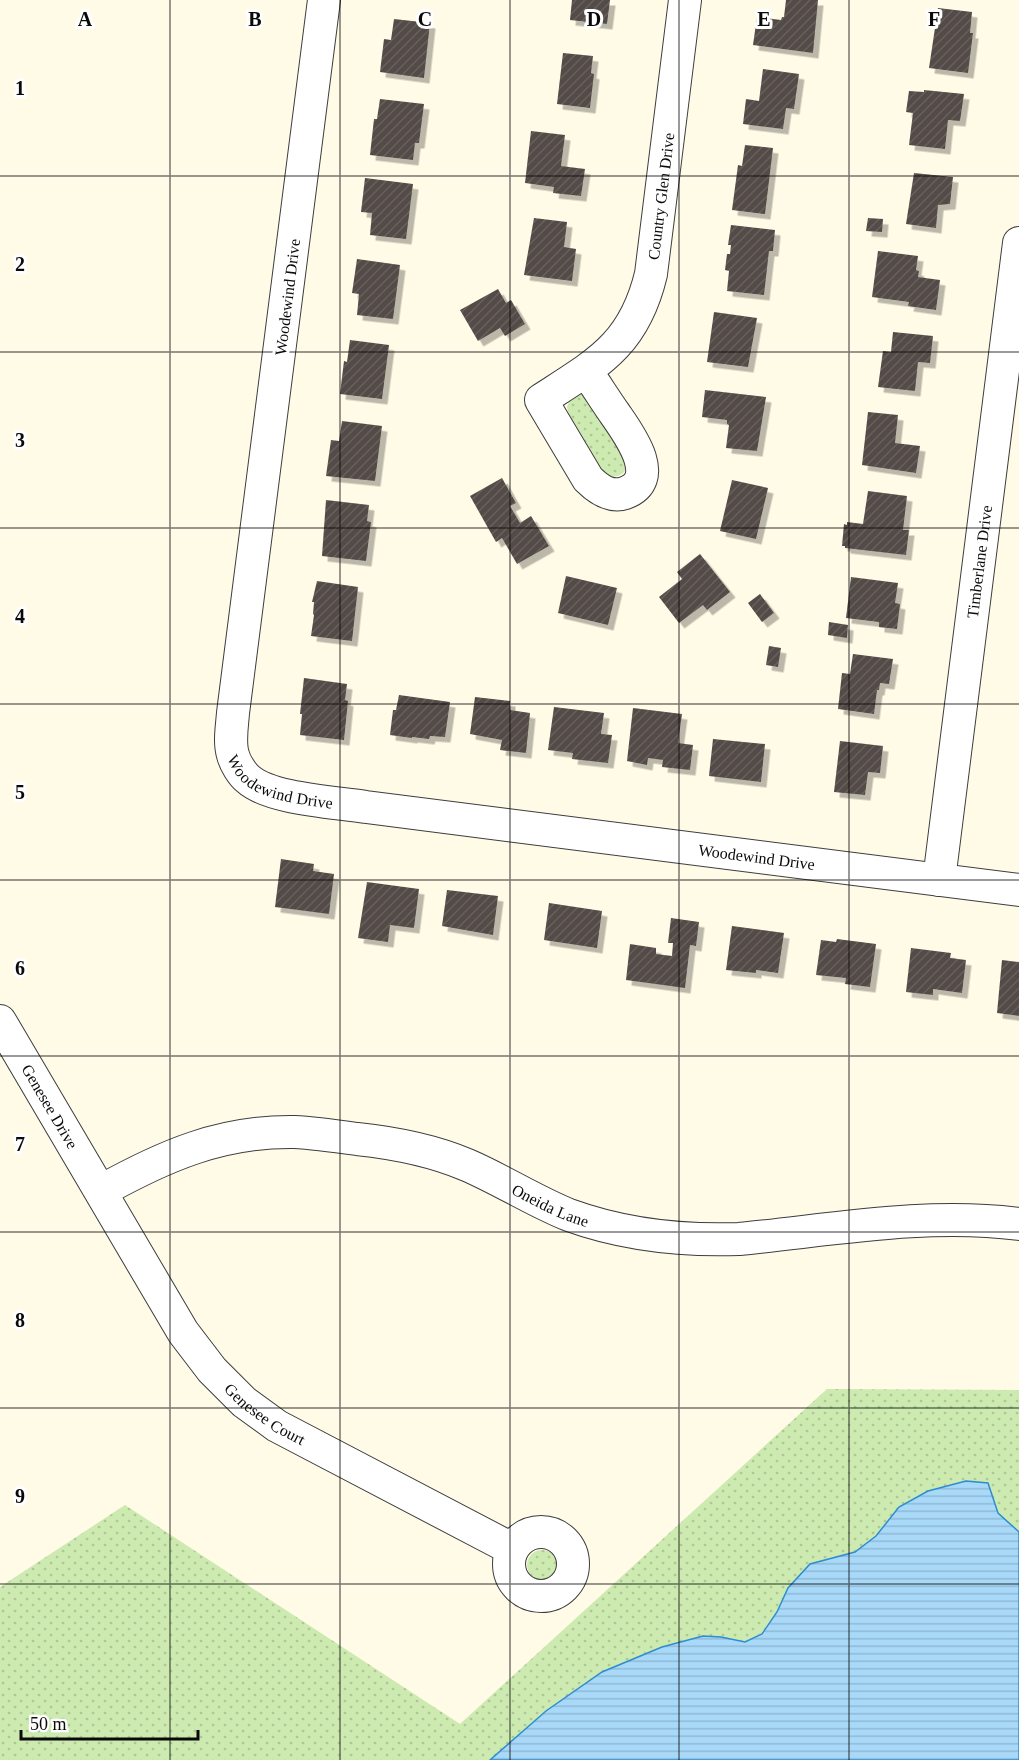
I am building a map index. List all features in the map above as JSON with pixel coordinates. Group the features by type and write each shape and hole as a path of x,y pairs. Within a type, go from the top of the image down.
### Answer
{"street":[{"name":"Woodewind Drive","path":"324,0 233,713 232,754 247,779 264,789 285,795 354,805 1019,890"},
{"name":"Country Glen Drive","path":"586,371 612,350 637,317 645,298 651,274 685,0"},
{"name":"Timberlane Drive","path":"939,880 1019,243"},
{"name":"Genesee Drive","path":"0,1021 101,1191"},
{"name":"Oneida Lane","path":"101,1191 171,1155 208,1143 242,1135 295,1132 376,1141 433,1153 467,1165 568,1214 619,1230 663,1237 708,1240 739,1239 933,1219 1019,1224"},
{"name":"Genesee Court","path":"101,1191 183,1332 212,1370 244,1402 277,1426 512,1549"}],"green space":[{"path":"578,394 591,400 626,459 625,471 620,475 612,476 604,473 569,414 567,407 570,399"},
{"path":"827,1389 1019,1390 1019,1532 998,1513 993,1497 899,1507 876,1536 855,1552 810,1564 788,1588 777,1612 762,1633 745,1642 721,1637 662,1647 602,1672 546,1711 490,1760 0,1760 0,1587 125,1505 460,1724"},
{"path":"542,1550 553,1554 557,1565 553,1576 542,1580 531,1576 527,1565 531,1554"}],"water":[{"path":"966,1481 988,1483 998,1513 1019,1532 1019,1760 490,1760 546,1711 602,1672 662,1647 703,1636 745,1642 762,1634 777,1612 788,1588 810,1564 855,1552 876,1536 899,1507 928,1491"}],"building":[{"path":"572,0 610,0 607,24 570,20"},
{"path":"786,0 818,0 813,53 753,45 757,17 781,20 784,17"},
{"path":"938,8 972,12 970,33 973,33 968,73 929,68"},
{"path":"394,19 430,23 424,78 380,72 384,39 391,40"},
{"path":"563,53 593,56 591,73 594,74 590,108 557,104"},
{"path":"763,69 799,74 794,109 786,108 783,129 743,124 746,99 759,101"},
{"path":"924,90 964,94 960,121 948,120 945,149 909,145 913,113 906,112 909,91 924,92"},
{"path":"380,99 424,104 419,143 415,143 413,160 370,155 374,119 377,119"},
{"path":"531,131 565,135 561,166 585,169 581,196 553,193 554,187 525,183"},
{"path":"745,145 773,148 765,214 732,210 738,165 742,166"},
{"path":"914,173 953,177 950,204 938,205 936,228 906,224"},
{"path":"365,178 413,184 406,239 370,235 372,213 361,212"},
{"path":"534,218 567,222 564,247 576,249 572,281 524,275"},
{"path":"868,218 883,219 882,232 866,231"},
{"path":"731,225 775,230 773,251 769,251 764,295 727,291 729,271 725,270 727,254 730,254 731,245 728,245"},
{"path":"878,251 918,256 916,270 919,271 918,277 940,280 936,310 908,306 909,302 872,297"},
{"path":"357,259 400,265 393,319 357,315 359,294 352,293"},
{"path":"498,289 506,303 511,300 525,324 505,336 500,328 478,341 460,310"},
{"path":"714,312 757,318 748,367 707,362"},
{"path":"893,332 933,336 930,363 918,362 915,391 878,387 883,351 891,352"},
{"path":"350,340 389,345 382,399 340,394 344,361 347,362"},
{"path":"705,390 766,397 757,451 726,448 729,425 727,420 702,417"},
{"path":"868,412 898,415 895,443 920,446 916,473 862,465"},
{"path":"342,421 382,426 375,481 326,476 331,440 339,441"},
{"path":"502,478 516,503 510,506 520,523 531,516 549,546 517,564 502,538 496,542 470,496"},
{"path":"732,480 768,488 756,539 720,531"},
{"path":"868,491 907,496 903,530 909,530 906,555 842,546 844,524 847,525 847,522 863,524"},
{"path":"326,500 369,505 367,521 371,522 366,561 322,556"},
{"path":"700,554 730,592 707,610 703,605 679,623 659,597 682,579 677,572"},
{"path":"566,576 617,588 608,625 558,613"},
{"path":"851,577 898,583 895,603 900,604 897,629 879,627 879,622 846,618"},
{"path":"317,581 358,587 352,641 311,636 314,615 314,602 312,602"},
{"path":"760,594 774,613 762,622 748,603"},
{"path":"829,622 848,625 847,638 828,635"},
{"path":"769,646 781,648 778,667 766,665"},
{"path":"853,654 893,659 889,684 880,683 879,690 877,690 874,714 838,709 842,673 850,674"},
{"path":"304,678 347,684 345,700 348,701 344,740 300,735"},
{"path":"399,695 450,702 445,737 430,736 429,739 390,735 393,710 396,710"},
{"path":"475,697 510,701 510,710 530,713 526,753 500,750 502,740 470,734"},
{"path":"554,707 604,713 601,734 612,735 608,763 572,759 573,753 548,750"},
{"path":"633,708 682,714 678,743 693,745 690,770 662,767 663,760 648,758 647,765 627,761"},
{"path":"713,739 765,744 761,782 709,776"},
{"path":"840,741 883,746 880,773 868,772 865,795 834,792"},
{"path":"281,859 314,864 313,871 334,874 329,914 275,907"},
{"path":"367,882 419,889 414,928 390,925 388,942 358,938"},
{"path":"447,890 498,896 493,935 442,926"},
{"path":"549,903 602,911 597,948 544,940"},
{"path":"671,918 699,922 696,946 690,945 685,988 626,980 630,944 656,948 656,954 672,956 673,943 668,943"},
{"path":"732,926 784,933 778,973 726,970"},
{"path":"837,939 876,944 870,987 845,984 846,978 816,975 821,940 836,942"},
{"path":"911,948 951,953 950,958 966,960 962,993 933,989 933,995 906,992"},
{"path":"1002,960 1019,962 1019,1016 997,1013"}]}
